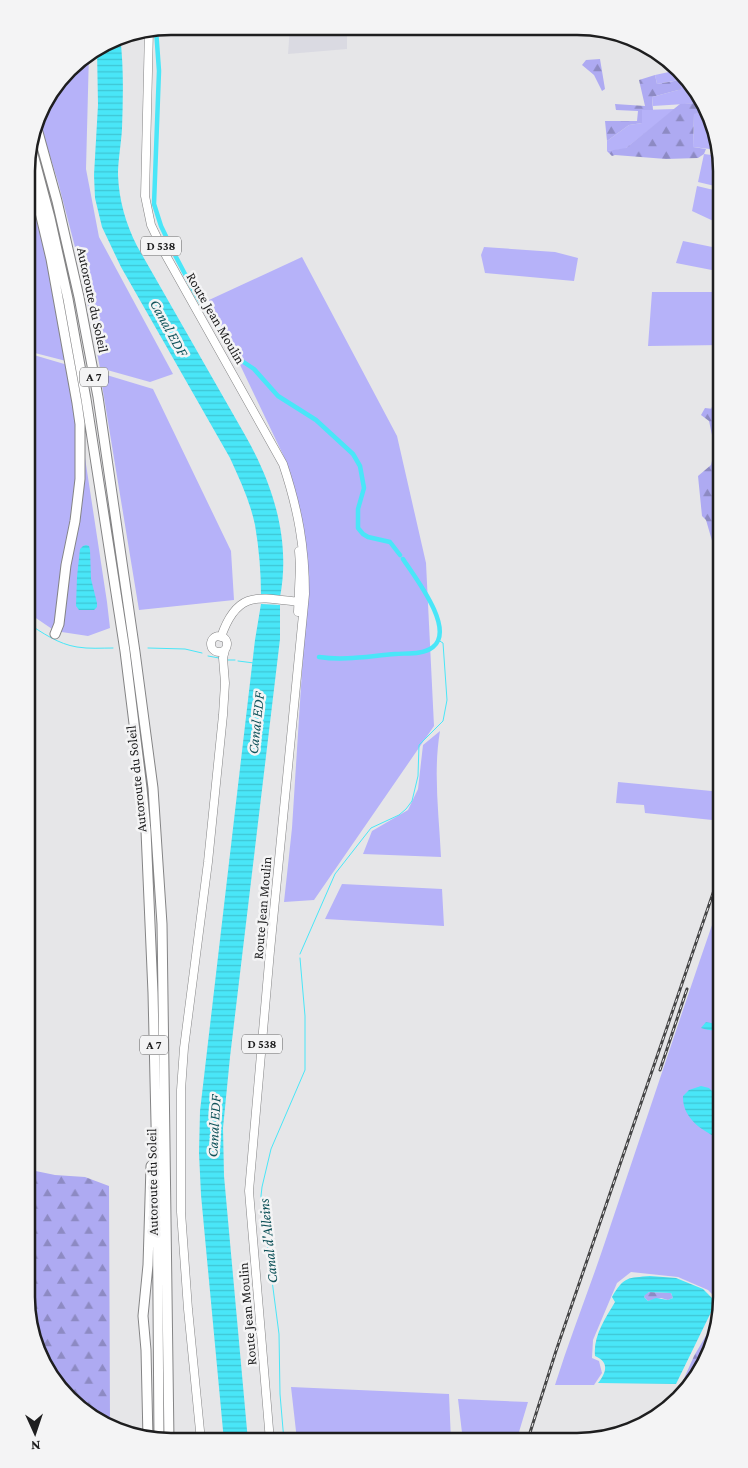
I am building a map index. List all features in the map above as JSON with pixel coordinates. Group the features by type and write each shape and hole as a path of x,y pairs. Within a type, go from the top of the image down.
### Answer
{"highway":[{"name":"Autoroute du Soleil","path":"39,138 80,297 98,398 127,633 125,652 137,735 146,831 155,1079 159,1432"},
{"name":"Autoroute du Soleil","path":"35,162 50,218 68,299 127,633 135,652 152,788 162,924 169,1433"},
{"path":"35,188 51,259 80,424 78,501 66,565 59,624 55,634"},
{"path":"148,1431 146,1350 143,1316 148,1266 155,1079"}],"main road":[{"name":"Route Jean Moulin","path":"149,37 145,196 151,225 164,252 268,436 290,495 300,566 301,629 249,1192 269,1433"},
{"path":"221,637 237,607 246,601 260,598 283,600 301,598"},
{"name":"D 538","path":"294,700 301,598"},
{"path":"200,1433 188,1309 182,1212 181,1090 184,1048 207,872 224,715 223,653 227,646 227,641 221,637 214,638 212,644 214,650 223,653"}],"shaded area":[{"path":"289,35 347,35 347,49 288,54"},
{"path":"89,63 86,169 99,237 173,374 150,382 100,368 81,270 42,127 58,95 69,81"},
{"path":"670,72 678,80 657,84 655,75"},
{"path":"680,82 695,103 653,106 652,97 682,89"},
{"path":"675,109 625,149 607,151 607,141 629,125 642,123 642,110"},
{"path":"694,114 700,114 706,127 711,149 693,147"},
{"path":"704,154 712,155 713,186 698,182"},
{"path":"697,186 713,190 713,221 692,211"},
{"path":"35,203 74,363 35,353"},
{"path":"683,241 713,247 713,270 676,263"},
{"path":"484,247 555,252 578,258 574,281 485,273 481,255"},
{"path":"302,257 397,436 426,563 434,726 314,900 284,902 292,828 306,608 305,541 297,499 286,461 209,300"},
{"path":"652,292 713,292 713,345 648,346"},
{"path":"35,355 71,366 110,628 88,636 55,631 35,617"},
{"path":"100,373 153,389 231,551 234,600 139,610"},
{"path":"440,731 437,778 441,857 363,854 372,831 408,810 418,789 423,745"},
{"path":"618,782 713,791 713,820 645,813 644,805 616,803"},
{"path":"342,884 442,889 444,926 325,919"},
{"path":"713,922 713,1295 708,1290 678,1277 631,1272 617,1283 593,1340 592,1358 599,1361 602,1373 594,1385 555,1385 599,1260"},
{"path":"291,1387 449,1394 451,1433 296,1433"},
{"path":"458,1399 528,1402 519,1433 462,1433"}],"green space":[{"path":"600,59 605,89 602,91 594,75 582,65 586,60"},
{"path":"655,75 657,84 678,80 682,89 652,97 653,110 642,110 642,123 629,125 607,141 605,121 637,121 638,111 616,110 615,104 645,106 639,80"},
{"path":"695,103 700,114 694,114 693,147 706,149 704,154 698,158 666,159 612,156 607,151 626,148 680,104"},
{"path":"705,408 713,409 713,440 709,421 701,415"},
{"path":"713,457 713,544 706,520 702,516 698,476 711,465"},
{"path":"35,1171 55,1175 85,1177 109,1186 110,1418 88,1405 69,1387 58,1373 42,1341 36,1315 35,1297"},
{"path":"649,1292 671,1293 673,1298 648,1301 644,1297"},
{"path":"708,1332 695,1365 682,1383 694,1356"}],"water":[{"name":"Canal EDF","path":"121,44 123,94 118,175 124,212 137,246 245,435 264,473 277,513 281,534 283,576 280,597 261,596 260,560 255,525 241,483 230,458 121,267 102,227 95,198 94,175 98,105 97,57"},
{"path":"86,545 89,546 90,550 91,579 97,603 97,607 94,610 79,610 76,606 80,549"},
{"name":"Canal EDF","path":"261,604 280,605 280,639 223,1128 224,1176 247,1433 223,1433 201,1195 200,1111 255,640"},
{"path":"706,1022 713,1023 713,1031 701,1028"},
{"path":"701,1086 709,1088 713,1092 713,1136 694,1123 686,1111 683,1096 689,1090"},
{"path":"650,1276 676,1278 703,1289 713,1299 712,1309 676,1384 598,1383 605,1372 603,1361 595,1356 600,1328 615,1302 612,1297 623,1282 631,1278","holes":["649,1292 671,1293 673,1298 668,1300 656,1298 648,1301 644,1297"]}],"waterway":[{"path":"156,36 159,71 154,204 161,226 195,293 236,357 254,369 278,396 316,420 353,454 360,466 364,488 358,509 358,528 368,537 390,542 400,555"},
{"path":"319,657 348,658 415,653 429,650 433,647 439,639 440,628 437,616 431,603 403,559"},
{"path":"35,628 51,638 70,646 113,648"},
{"name":"Canal d'Alleins","path":"300,954 335,874 371,828 399,815 412,801 418,776 419,745 443,721 447,700 443,643 438,640"},
{"path":"148,648 185,649 202,653"},
{"path":"208,656 219,658"},
{"path":"228,660 235,660"},
{"path":"238,661 254,663"},
{"name":"Canal d'Alleins","path":"283,1433 280,1394 279,1334 261,1196 271,1149 305,1070 305,1016 300,958"}],"railway":[{"path":"530,1433 556,1351 713,893"},
{"path":"660,1070 687,989"}]}
